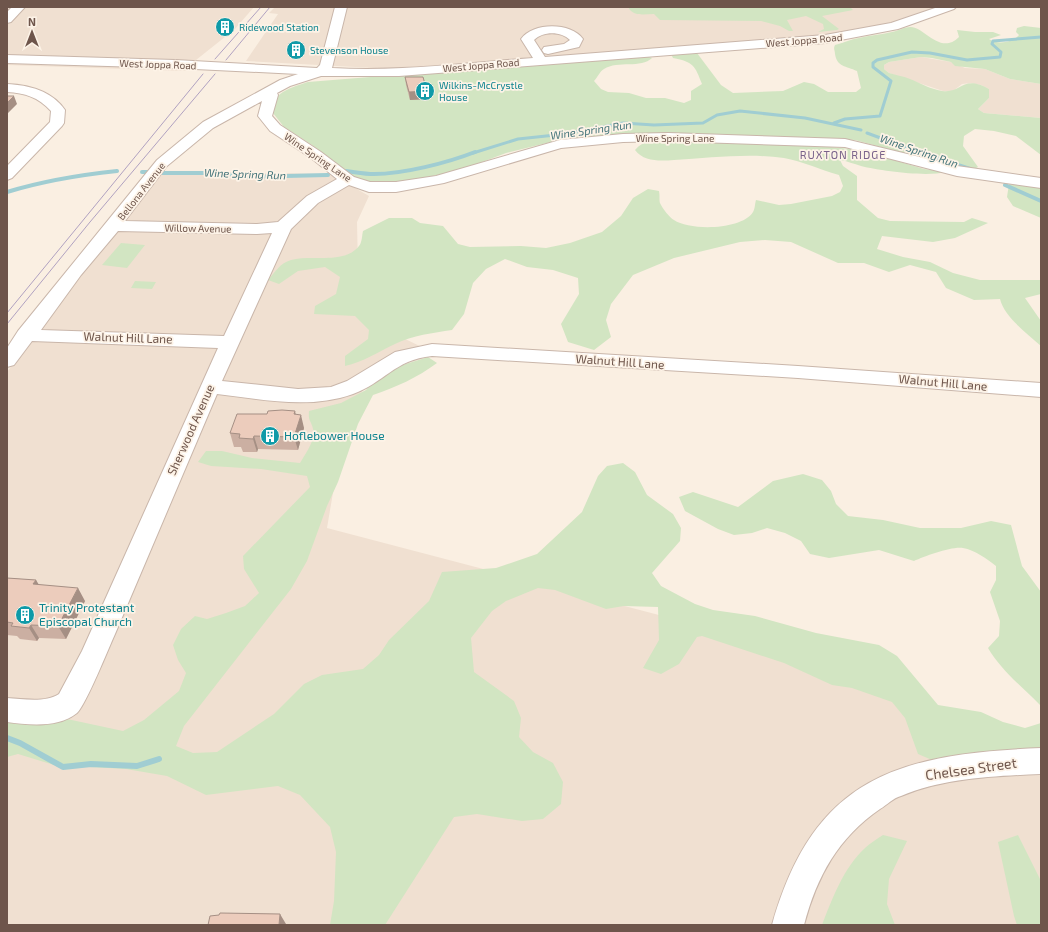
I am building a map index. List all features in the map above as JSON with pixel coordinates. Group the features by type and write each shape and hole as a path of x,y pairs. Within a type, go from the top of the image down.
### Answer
{"street":[{"path":"7,19 19,7"},
{"path":"318,72 326,67 341,7"},
{"name":"West Joppa Road","path":"7,59 182,64 318,72 399,72 537,56 837,38 907,23 950,7"},
{"path":"7,78 24,60"},
{"name":"Bellona Avenue","path":"7,361 25,335 162,163 208,125 285,83 318,72"},
{"path":"7,88 22,89 47,98 58,110 57,122 7,174"},
{"name":"Wine Spring Lane","path":"267,93 271,95 265,116 275,128 316,155 348,180 368,187 416,184 469,172 560,144 623,138 668,137 845,143 957,171 1041,183"},
{"name":"Sherwood Avenue","path":"7,710 25,712 59,710 66,707 93,654 210,386 283,227 292,216 316,196 348,180"},
{"name":"Willow Avenue","path":"113,226 257,229 283,227"},
{"name":"Walnut Hill Lane","path":"25,335 230,342"},
{"name":"Walnut Hill Lane","path":"210,386 305,397 328,395 347,389 402,356 415,352 432,350 798,372 1041,390"},
{"name":"Chelsea Street","path":"788,925 796,892 827,836 861,804 892,784 939,771 989,764 1041,761"}],"shaded area":[{"path":"7,7 254,7 235,29 196,60 186,71 7,65"},
{"path":"275,7 939,7 895,23 825,36 392,69 246,61 278,14 269,13"},
{"path":"921,57 951,62 965,68 985,69 1010,79 1041,84 1041,118 984,113 978,109 989,98 989,89 981,85 971,83 962,84 953,91 943,91 889,73 884,69 884,65 889,62"},
{"path":"161,171 331,174 369,196 357,222 358,268 401,337 430,351 372,372 344,428 327,528 907,680 936,757 1041,750 1041,925 7,925 7,372"}],"green space":[{"path":"628,7 850,7 853,10 822,16 839,29 818,32 824,29 823,24 806,16 787,20 793,31 789,31 780,26 761,21 660,20 654,14 636,14"},
{"path":"1024,26 1041,28 1041,84 1010,79 985,69 955,66 951,62 932,58 921,57 889,62 884,65 884,69 889,73 942,91 954,90 973,83 989,89 989,98 978,109 984,113 1041,118 1041,155 1016,136 994,131 975,129 964,136 963,146 978,167 970,171 855,140 678,133 620,134 563,139 506,153 461,170 409,181 369,182 351,176 312,145 284,127 273,113 274,102 277,97 290,88 308,82 644,55 652,58 642,63 610,66 603,70 594,81 601,89 608,92 629,93 646,98 665,98 684,103 691,100 691,91 702,84 695,69 690,63 673,58 671,54 697,53 721,85 733,93 783,91 804,82 814,84 828,92 856,92 861,88 857,71 840,64 836,58 834,50 835,45 867,36 888,33 910,27 921,31 939,42 945,43 952,42 959,37 957,30 993,32 1001,35 989,39 996,42 1004,42 1016,38 1019,35 1016,32 1017,28"},
{"path":"667,139 710,143 791,143 860,150 924,169 946,172 916,174 880,170 840,160 843,166 857,176 857,200 878,218 890,221 964,222 972,218 988,223 955,238 933,242 882,236 877,249 903,257 930,262 953,273 980,280 1041,280 1041,294 1025,298 1041,321 1041,346 1011,319 1000,299 974,300 946,288 936,272 910,265 889,272 864,263 838,263 791,242 765,240 740,242 674,258 633,275 611,304 606,320 611,337 594,350 568,342 561,324 579,294 578,278 553,270 527,267 505,259 486,269 473,283 464,314 452,330 409,338 364,359 345,366 345,356 368,339 369,330 355,316 314,314 315,306 336,294 340,277 325,267 298,271 279,284 268,280 275,271 287,261 299,258 336,257 353,252 360,245 363,231 389,218 412,218 420,223 443,226 458,244 470,247 521,246 546,248 570,243 602,232 621,216 633,198 648,189 659,191 661,205 668,215 674,220 682,224 692,226 715,227 738,222 747,218 754,211 756,200 779,205 791,204 832,196 840,192 843,186 839,175 798,161 784,158 743,156 653,160 643,157 635,150 642,144"},
{"path":"1009,184 1041,188 1041,218 1013,206 1007,197"},
{"path":"121,243 145,245 127,268 102,265"},
{"path":"135,281 156,282 152,289 131,288"},
{"path":"428,357 437,363 406,382 373,395 358,424 338,482 327,506 307,561 291,589 184,726 176,746 193,753 217,752 274,714 304,684 322,675 363,669 379,655 389,640 429,601 442,572 496,568 537,554 582,512 598,476 607,466 623,463 635,472 647,495 673,514 681,528 680,541 652,573 661,586 695,604 713,610 755,616 816,633 879,645 897,656 938,705 981,712 1003,722 1025,728 1041,723 1041,751 939,763 918,754 905,718 892,702 852,688 832,685 784,663 702,636 697,637 679,664 661,674 643,668 659,640 658,607 624,606 606,609 555,590 538,588 506,601 492,611 471,638 474,672 514,701 521,718 519,737 533,752 553,763 563,782 561,804 543,819 522,821 477,814 454,817 385,925 330,925 334,901 336,852 330,827 300,795 278,786 206,795 167,776 126,769 54,765 18,754 7,757 7,723 67,719 123,731 144,720 179,691 186,673 178,660 173,645 181,629 195,616 207,619 245,606 259,593 244,569 243,556 310,487 307,476 261,469 211,466 198,462 206,451 222,451 252,458 300,463 310,447 314,433 309,419 309,411 341,403 366,390 374,380 396,367"},
{"path":"803,474 822,480 831,491 836,504 848,516 883,520 920,528 961,528 991,521 1011,525 1022,566 1041,592 1041,711 1040,705 1005,671 988,648 999,636 1000,621 990,592 996,580 996,566 981,555 963,548 952,548 914,561 879,550 829,558 810,554 801,541 785,533 767,528 752,533 734,535 718,529 685,511 679,497 693,492 738,507 773,481"},
{"path":"883,835 907,841 889,879 887,904 895,925 822,925 839,884 851,864 867,846"},
{"path":"1018,835 1041,881 1041,925 1017,925 1014,916 998,842"}],"building":[{"path":"405,77 423,77 427,91 409,92"},
{"path":"7,96 14,96 7,103"},
{"path":"268,411 295,411 294,414 301,415 294,437 254,436 253,439 239,438 240,434 230,433 237,414 267,414"},
{"path":"7,578 36,580 33,584 78,588 58,626 31,625 29,628 11,626 13,623 7,622"},
{"path":"220,913 280,914 279,925 208,925 210,916 219,915"}],"waterway":[{"path":"834,123 845,119 880,116 891,81 873,67 873,63 877,60 912,52 930,53 967,60 1000,57 1001,52 992,44 993,41 1041,37"},
{"name":"Wine Spring Run","path":"473,153 518,139 565,134 623,123 654,125 703,123 717,115 740,111 805,118 861,130"},
{"name":"Wine Spring Run","path":"867,133 921,153"},
{"name":"Wine Spring Run","path":"346,171 386,174 438,164 475,152"},
{"name":"Wine Spring Run","path":"921,153 970,169"},
{"name":"Wine Spring Run","path":"7,192 61,179 117,171"},
{"name":"Wine Spring Run","path":"142,172 148,172"},
{"name":"Wine Spring Run","path":"162,173 220,173 246,177 328,175"},
{"name":"Wine Spring Run","path":"1005,185 1041,201"},
{"path":"7,738 20,743 63,767 91,764 137,766 159,759"}],"tram line":[{"path":"215,59 261,7"},
{"path":"226,60 270,7"},
{"path":"7,313 203,74"},
{"path":"7,324 90,222 215,74"}],"place":[{"name":"Ridewood Station","path":"225,27"},
{"name":"Stevenson House","path":"296,50"},
{"name":"Wilkins-McCrystle House","path":"425,91"},
{"name":"Hoflebower House","path":"270,436"},
{"name":"Trinity Protestant Episcopal Church","path":"25,615"}],"district":[{"name":"RUXTON RIDGE","path":"843,155"}]}
